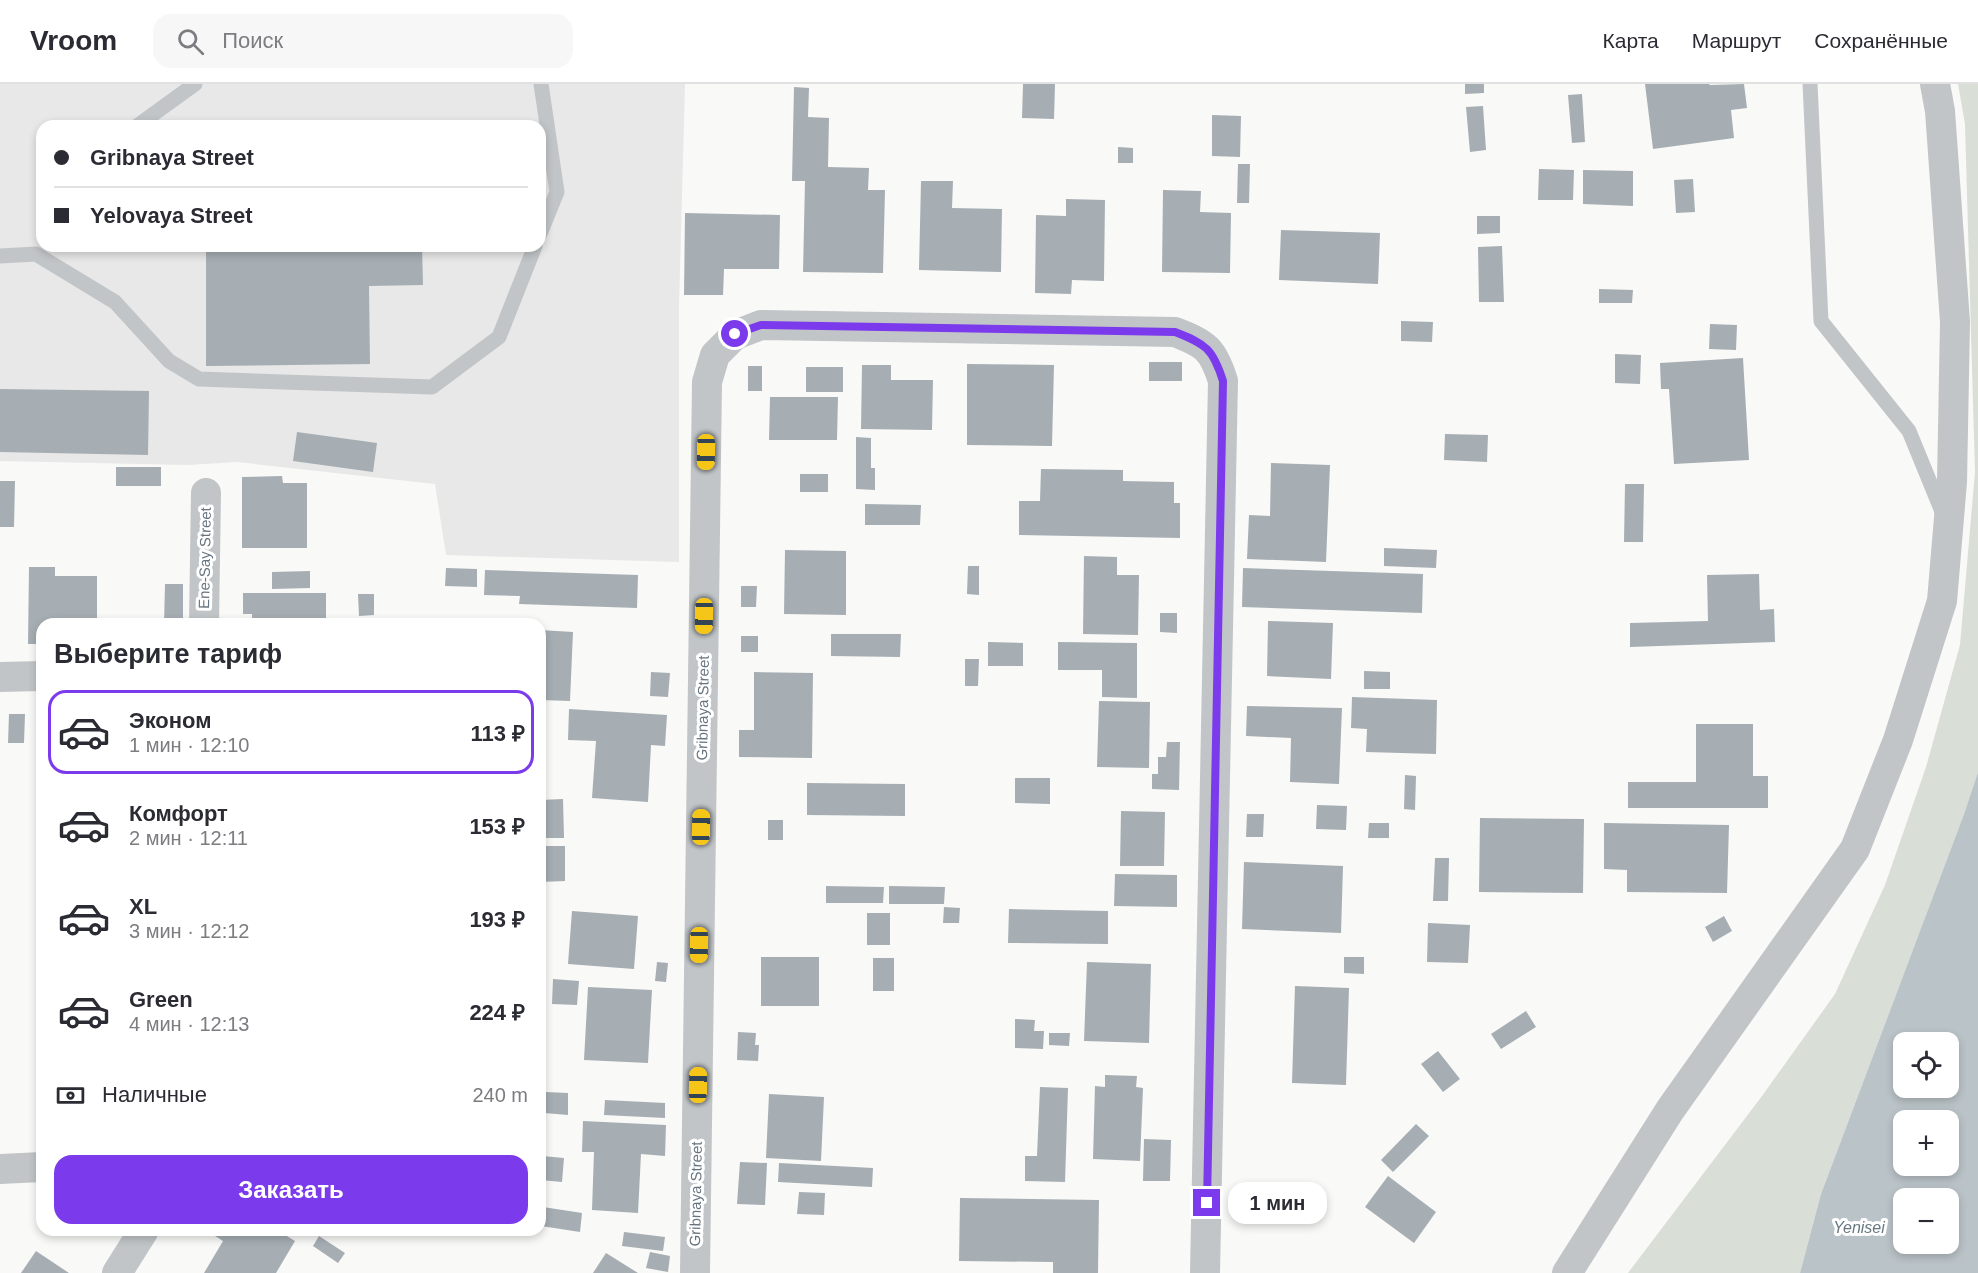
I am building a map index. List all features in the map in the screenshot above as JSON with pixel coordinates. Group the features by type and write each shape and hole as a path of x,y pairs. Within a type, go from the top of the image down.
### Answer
{"street":[{"path":"1568,1273 1670,1110 1855,849 1898,740 1942,601 1952,482 1955,322 1940,111 1935,84"},
{"name":"Gribnaya Street","path":"695,1273 707,382 715,355 735,334 761,325 1175,332 1201,342 1217,360 1223,381 1205,1273"},
{"name":"Ene-Say Street","path":"204,618 206,493"},
{"path":"0,677 36,676"},
{"path":"0,1169 36,1167"},
{"path":"117,1273 140,1236"}],"lane":[{"path":"145,120 195,84"},
{"path":"541,84 557,192 546,219"},
{"path":"1809,84 1821,321 1909,431 1948,528"},
{"path":"0,256 36,250"},
{"path":"42,252 115,302 169,361 199,379 432,387 499,337 533,252"}],"shaded area":[{"path":"0,84 685,84 679,306 679,562 446,555 435,484 237,462 188,465 0,461"},
{"path":"1958,84 1978,84 1978,772 1821,1194 1800,1273 1628,1273 1762,1096 1835,994 1885,885 1926,767 1960,645 1975,472 1965,124"}],"water":[{"name":"Yenisei","path":"1978,772 1978,1273 1800,1273 1821,1194"}],"building":[{"path":"1023,84 1055,84 1054,119 1022,118"},
{"path":"1465,84 1484,84 1484,93 1465,94"},
{"path":"1645,84 1744,84 1747,108 1731,110 1734,138 1653,149"},
{"path":"794,87 809,88 808,117 829,118 828,167 869,168 868,190 885,190 883,273 803,272 805,181 792,181"},
{"path":"1582,94 1585,142 1572,143 1568,95"},
{"path":"1483,106 1486,150 1470,152 1466,107"},
{"path":"1212,115 1241,116 1240,157 1212,156"},
{"path":"1118,147 1133,148 1133,163 1118,163"},
{"path":"1238,164 1250,164 1249,203 1237,203"},
{"path":"1539,169 1574,170 1573,200 1538,200"},
{"path":"1583,170 1633,171 1633,206 1583,204"},
{"path":"1693,179 1695,212 1676,213 1674,180"},
{"path":"921,181 953,181 952,208 1002,209 1001,272 919,270"},
{"path":"1163,190 1201,191 1200,212 1231,213 1230,273 1162,272"},
{"path":"1066,199 1105,200 1104,281 1072,280 1071,294 1035,293 1036,215 1066,216"},
{"path":"685,213 780,215 779,269 724,269 723,295 684,295"},
{"path":"1477,216 1500,216 1500,233 1477,234"},
{"path":"1281,230 1380,233 1378,284 1279,280"},
{"path":"1502,246 1504,302 1479,302 1478,247"},
{"path":"206,252 422,252 423,285 369,286 370,364 206,366"},
{"path":"1599,289 1633,290 1632,303 1599,303"},
{"path":"1401,321 1433,322 1432,342 1401,341"},
{"path":"1710,324 1737,325 1736,350 1709,349"},
{"path":"1615,354 1641,355 1640,384 1615,383"},
{"path":"1743,358 1749,460 1674,464 1669,389 1661,389 1660,363"},
{"path":"1149,362 1182,362 1182,381 1149,381"},
{"path":"967,364 1054,365 1052,446 967,445"},
{"path":"862,365 891,365 891,380 933,380 932,430 861,429"},
{"path":"748,366 762,366 762,391 748,391"},
{"path":"806,367 843,367 843,392 806,392"},
{"path":"0,389 149,391 148,455 0,452"},
{"path":"770,397 838,397 837,440 769,440"},
{"path":"297,432 377,443 373,472 293,461"},
{"path":"1445,434 1488,435 1487,462 1444,460"},
{"path":"856,437 871,438 871,468 875,468 875,490 856,489"},
{"path":"1271,463 1330,465 1326,562 1247,559 1249,515 1270,516"},
{"path":"116,467 161,467 161,486 116,486"},
{"path":"1041,469 1123,470 1123,481 1174,482 1174,503 1180,503 1180,538 1019,535 1019,501 1040,501"},
{"path":"800,474 828,474 828,492 800,492"},
{"path":"282,476 283,483 307,483 307,548 242,548 242,477"},
{"path":"0,481 15,481 14,527 0,527"},
{"path":"1625,484 1644,484 1643,542 1624,542"},
{"path":"865,504 921,505 920,525 865,525"},
{"path":"1384,548 1437,550 1436,568 1384,566"},
{"path":"785,550 846,551 846,615 784,614"},
{"path":"1084,556 1117,557 1117,575 1139,575 1138,635 1083,634"},
{"path":"968,566 979,566 979,595 967,594"},
{"path":"29,567 55,567 55,576 97,576 97,618 36,618 36,644 28,644"},
{"path":"446,568 477,569 477,587 445,586"},
{"path":"1243,568 1423,574 1422,613 1242,607"},
{"path":"485,570 638,575 637,608 519,604 520,596 484,595"},
{"path":"310,571 310,588 272,589 272,572"},
{"path":"1759,574 1760,610 1774,609 1775,642 1630,647 1630,623 1708,621 1707,575"},
{"path":"165,584 183,584 183,618 164,618"},
{"path":"741,586 757,586 756,607 741,607"},
{"path":"243,593 326,593 326,618 252,618 252,614 243,614"},
{"path":"358,594 374,594 374,615 359,616"},
{"path":"1160,613 1177,613 1177,633 1160,632"},
{"path":"1268,621 1333,623 1331,679 1267,676"},
{"path":"546,630 573,632 570,701 546,700"},
{"path":"831,634 901,634 900,657 831,656"},
{"path":"741,636 758,636 758,652 741,652"},
{"path":"988,642 1023,643 1023,666 988,666"},
{"path":"1058,642 1137,643 1137,698 1102,697 1102,670 1058,670"},
{"path":"965,659 979,659 978,686 965,686"},
{"path":"1364,671 1390,672 1390,689 1364,689"},
{"path":"651,672 670,673 668,697 650,696"},
{"path":"754,672 813,673 812,758 739,757 739,730 754,730"},
{"path":"1352,697 1437,700 1436,754 1366,752 1367,729 1351,728"},
{"path":"1099,701 1150,702 1149,768 1097,767"},
{"path":"1247,706 1342,708 1339,784 1290,782 1291,738 1246,736"},
{"path":"569,709 667,715 665,746 651,745 648,802 592,798 596,741 568,740"},
{"path":"9,714 25,714 24,743 8,743"},
{"path":"1696,724 1753,724 1753,776 1768,776 1768,808 1628,808 1628,782 1696,782"},
{"path":"1167,742 1180,742 1179,790 1152,789 1152,774 1158,774 1158,757 1166,757"},
{"path":"1405,775 1416,776 1415,810 1404,809"},
{"path":"1015,778 1050,778 1050,804 1015,803"},
{"path":"807,783 905,784 905,816 807,815"},
{"path":"563,799 564,838 546,838 546,800"},
{"path":"1317,805 1347,806 1346,830 1316,829"},
{"path":"1121,811 1165,812 1164,866 1120,866"},
{"path":"1247,814 1264,814 1263,837 1246,837"},
{"path":"1480,818 1584,819 1583,893 1479,892"},
{"path":"768,820 783,820 783,840 768,840"},
{"path":"1369,823 1389,823 1389,838 1368,838"},
{"path":"1604,823 1729,825 1727,893 1627,892 1627,870 1604,869"},
{"path":"546,846 565,846 565,881 546,882"},
{"path":"1435,858 1449,858 1448,901 1433,901"},
{"path":"1244,862 1343,866 1341,933 1242,929"},
{"path":"1115,874 1177,875 1177,907 1114,906"},
{"path":"826,886 884,887 883,903 826,903"},
{"path":"889,886 945,887 944,904 889,904"},
{"path":"944,907 960,908 959,923 943,923"},
{"path":"1009,909 1108,911 1108,944 1008,943"},
{"path":"572,911 638,916 634,969 568,964"},
{"path":"867,913 890,913 890,945 867,945"},
{"path":"1724,916 1732,931 1713,942 1705,927"},
{"path":"1428,923 1470,925 1468,963 1427,962"},
{"path":"761,957 819,957 819,1006 761,1006"},
{"path":"1344,957 1364,957 1364,974 1344,973"},
{"path":"873,958 894,958 894,991 873,991"},
{"path":"657,962 668,963 666,982 655,981"},
{"path":"1087,962 1151,964 1149,1043 1084,1041"},
{"path":"553,979 579,981 577,1005 552,1004"},
{"path":"1295,986 1349,988 1346,1085 1292,1083"},
{"path":"588,987 652,990 648,1063 584,1060"},
{"path":"1526,1011 1536,1027 1501,1049 1491,1034"},
{"path":"1015,1019 1035,1020 1034,1031 1044,1031 1043,1049 1015,1048"},
{"path":"738,1032 756,1033 755,1045 759,1045 758,1061 737,1060"},
{"path":"1049,1033 1070,1033 1069,1046 1049,1045"},
{"path":"1438,1051 1460,1079 1443,1092 1421,1064"},
{"path":"1105,1075 1137,1076 1136,1087 1143,1088 1140,1161 1093,1159 1095,1086 1105,1087"},
{"path":"1040,1087 1068,1088 1065,1182 1025,1181 1025,1156 1037,1156"},
{"path":"546,1092 568,1093 568,1115 546,1113"},
{"path":"769,1094 824,1097 821,1161 766,1158"},
{"path":"605,1100 665,1103 665,1118 604,1115"},
{"path":"583,1121 666,1125 665,1156 641,1154 638,1213 592,1210 594,1152 582,1152"},
{"path":"1416,1124 1429,1136 1393,1172 1381,1160"},
{"path":"1144,1139 1171,1140 1170,1181 1143,1181"},
{"path":"546,1156 564,1158 562,1182 546,1181"},
{"path":"740,1162 767,1163 765,1205 737,1204"},
{"path":"779,1163 873,1168 872,1187 778,1182"},
{"path":"1388,1176 1436,1212 1414,1243 1365,1207"},
{"path":"799,1192 825,1193 824,1215 797,1214"},
{"path":"960,1198 1099,1200 1098,1273 1053,1273 1053,1262 959,1261"},
{"path":"546,1207 582,1213 580,1232 546,1227"},
{"path":"624,1232 665,1237 663,1251 622,1246"},
{"path":"215,1236 287,1236 295,1241 276,1273 204,1273 223,1241"},
{"path":"319,1236 345,1253 338,1263 313,1246"},
{"path":"36,1251 69,1273 21,1273"},
{"path":"650,1252 670,1256 668,1272 646,1268"},
{"path":"606,1253 638,1273 593,1273"}],"route":[{"path":"735,334 761,325 1175,332 1201,342 1217,360 1223,381 1207,1203"}]}
